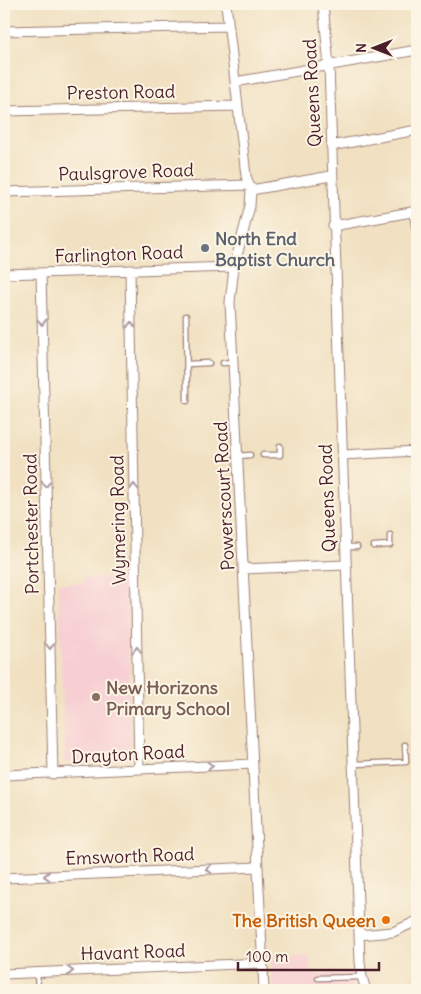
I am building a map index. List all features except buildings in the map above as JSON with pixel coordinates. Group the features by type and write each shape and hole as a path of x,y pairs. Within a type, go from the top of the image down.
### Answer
{"street":[{"name":"Powerscourt Road","path":"226,4 246,176 250,188 248,221 234,267 230,302 264,990"},
{"name":"Queens Road","path":"322,4 329,66 331,176 359,935 362,977 366,990"},
{"path":"4,31 228,26"},
{"path":"235,82 417,50"},
{"name":"Preston Road","path":"4,111 238,106"},
{"path":"331,146 417,130"},
{"name":"Paulsgrove Road","path":"4,192 250,188 331,176"},
{"path":"333,226 416,211 417,230"},
{"name":"Farlington Road","path":"4,274 234,267"},
{"name":"Wymering Road","path":"130,270 139,769"},
{"name":"Portchester Road","path":"40,273 53,774"},
{"path":"342,455 417,451"},
{"path":"244,568 346,564"},
{"name":"Drayton Road","path":"4,775 253,764"},
{"name":"Emsworth Road","path":"4,878 258,868"},
{"path":"359,935 393,932 417,921"},
{"name":"Havant Road","path":"4,974 263,963"}],"lane":[{"path":"186,316 187,401"},
{"path":"223,363 233,362"},
{"path":"187,364 209,363"},
{"path":"262,455 280,455 280,446"},
{"path":"238,456 250,456"},
{"path":"374,546 390,545 390,535"},
{"path":"345,548 357,547"},
{"path":"354,764 406,762 406,745"},
{"path":"416,821 417,850"},
{"path":"37,972 38,990"},
{"path":"318,978 362,977"}],"shaded area":[{"name":"New Horizons Primary School","path":"128,577 131,760 65,763 58,583 83,583 83,578"},
{"path":"310,956 311,974 353,972 355,990 273,990 272,957"},
{"path":"417,976 417,990 374,990 402,981"}],"place":[{"name":"North End Baptist Church","path":"205,248"},
{"name":"New Horizons Primary School","path":"96,697"},
{"name":"The British Queen","path":"386,920"}]}
